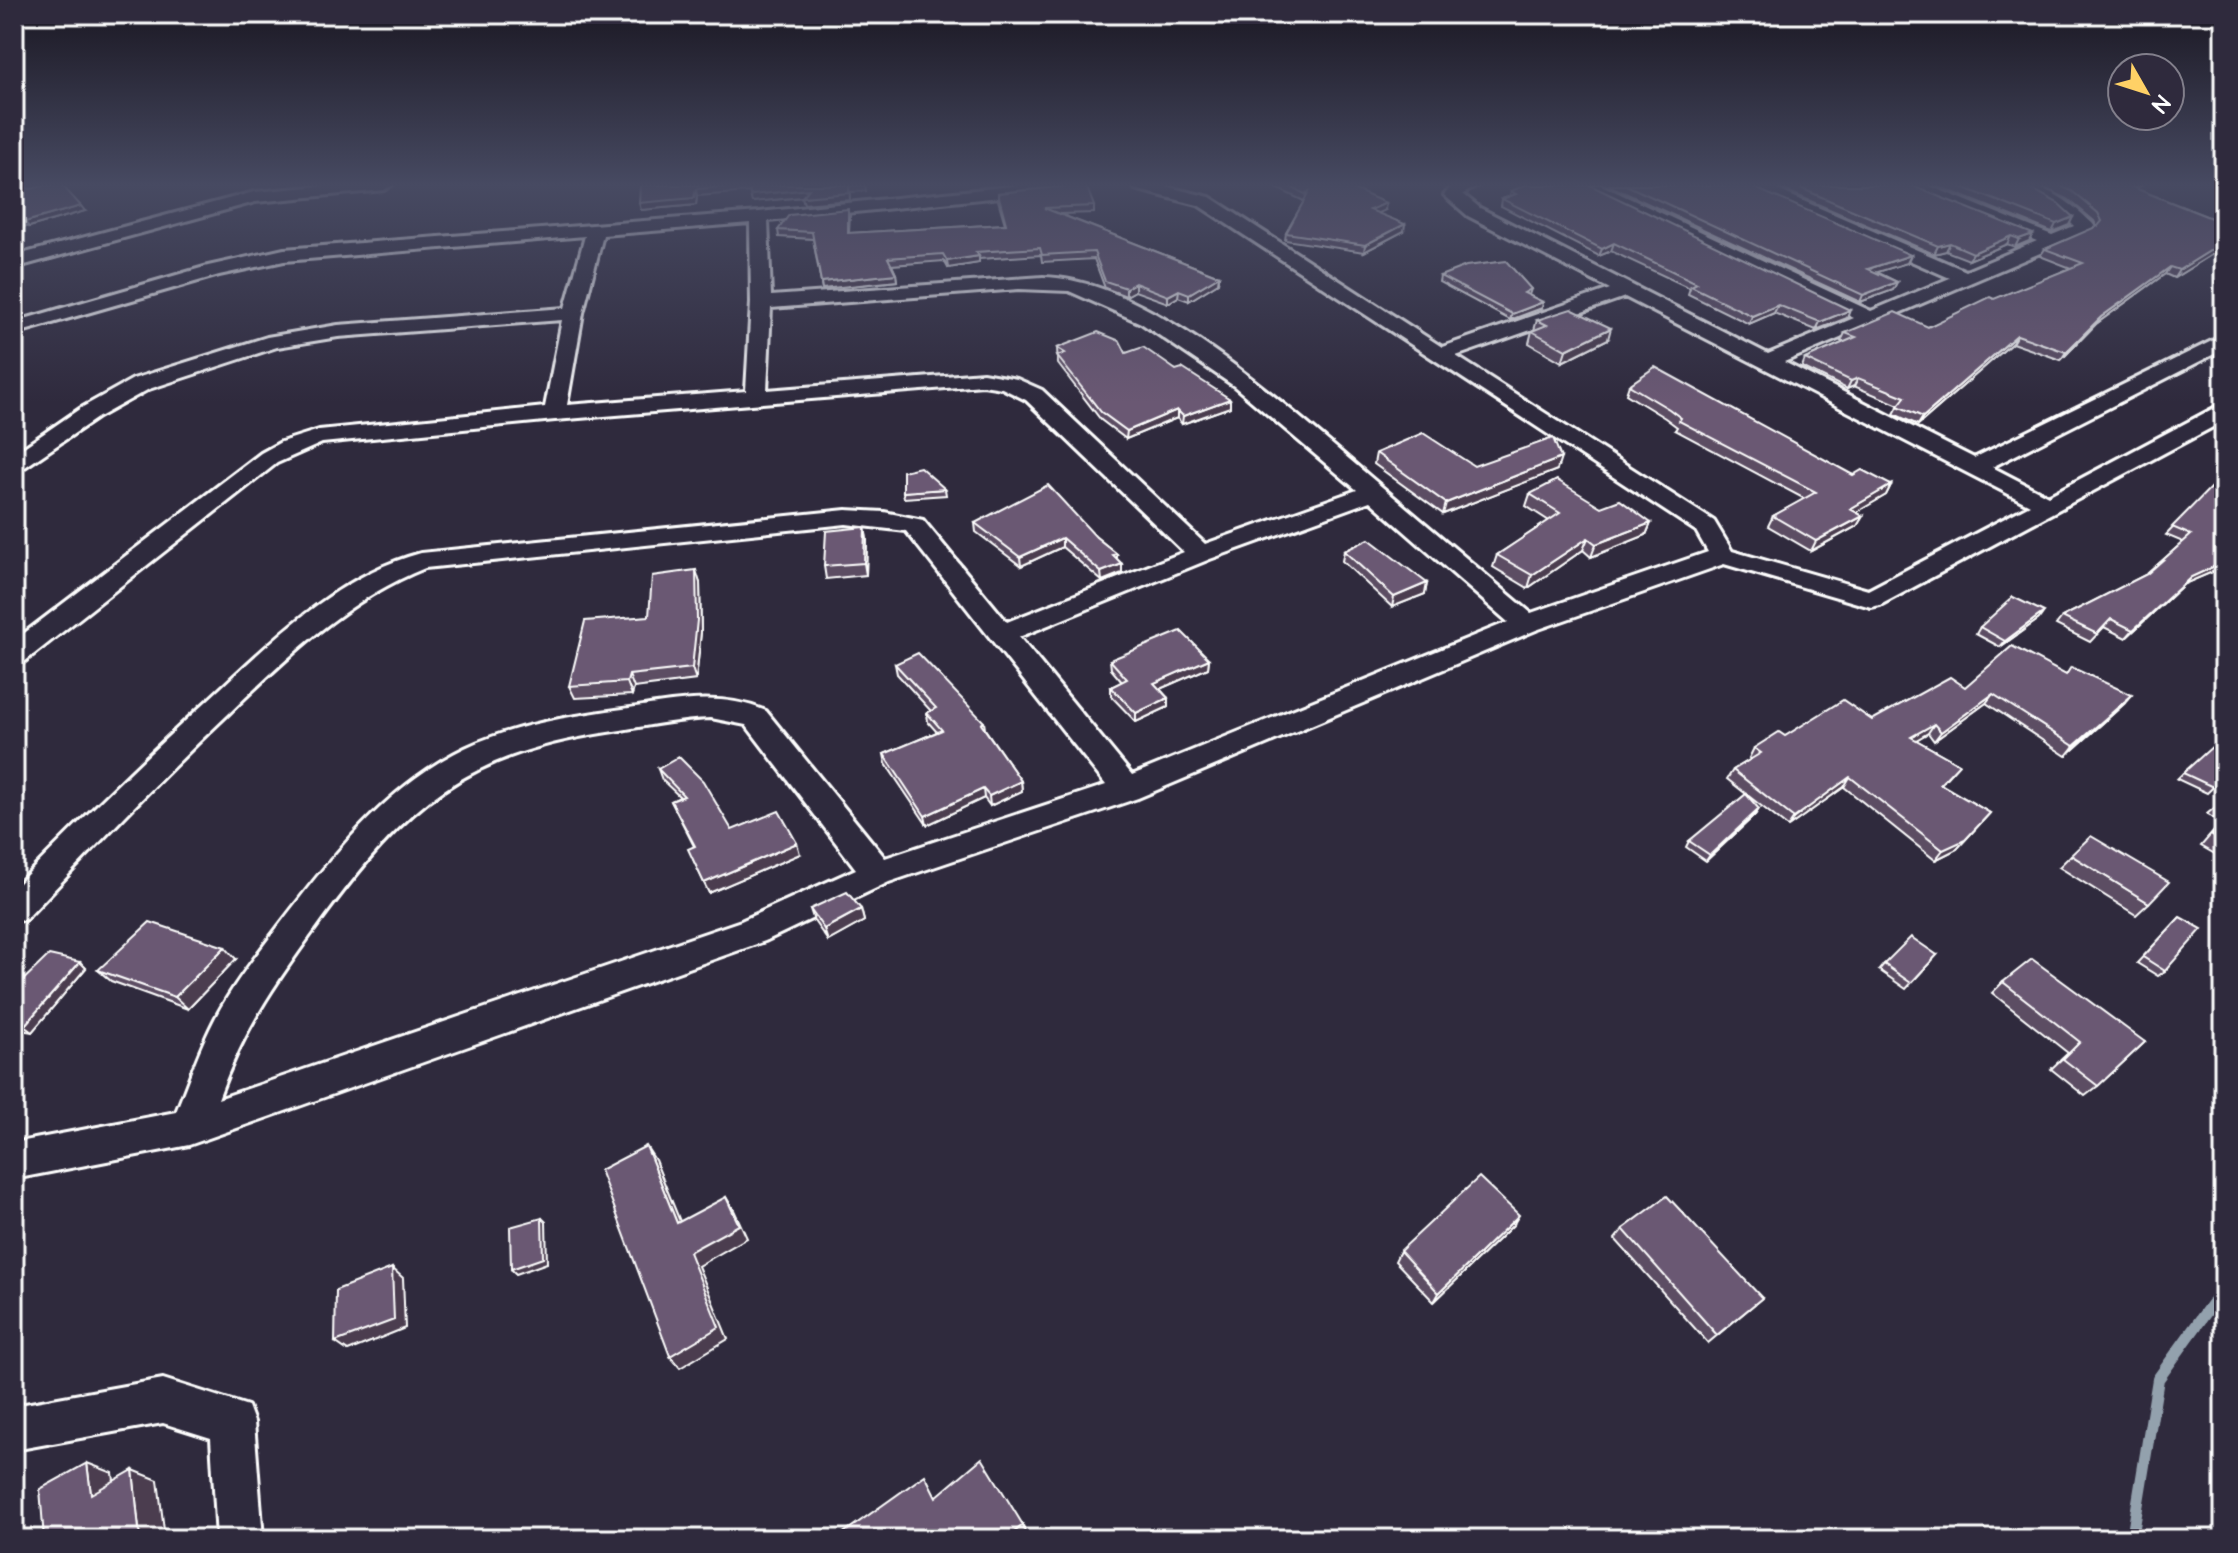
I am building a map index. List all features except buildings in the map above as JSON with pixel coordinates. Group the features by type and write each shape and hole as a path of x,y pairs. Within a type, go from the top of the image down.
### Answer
{"street":[{"path":"14,328 215,270 273,257"},
{"path":"555,413 573,313 588,257"},
{"path":"756,397 760,257"},
{"path":"1291,257 1705,526 1723,556"},
{"path":"1565,257 2050,506"},
{"path":"1742,257 1870,318"},
{"path":"1919,257 1968,279"},
{"path":"1767,362 2016,257"},
{"path":"761,303 1019,283 1052,283 1080,288 1136,313 1190,343 1374,492 1527,624"},
{"path":"1441,354 1628,289"},
{"path":"14,464 89,413 141,384 274,341 338,331 573,313"},
{"path":"1974,467 2224,341"},
{"path":"14,655 269,458 289,447 319,437 555,413 983,379 1015,385 1034,395 1201,554"},
{"path":"14,1161 189,1127 753,931 878,873 1127,790 1527,624 1723,556 1871,599 2224,412"},
{"path":"1002,634 1201,554 1374,492"},
{"path":"14,909 144,776 250,677 343,599 410,564 644,536 846,517 908,523 921,530 1127,790"},
{"path":"189,1127 234,1017 348,861 384,820 441,775 512,740 595,722 662,713 723,708 743,712 756,718 878,873"},
{"path":"14,1428 163,1401 232,1422 240,1539"}],"waterway":[{"path":"2132,1539 2158,1379 2224,1287"}]}
